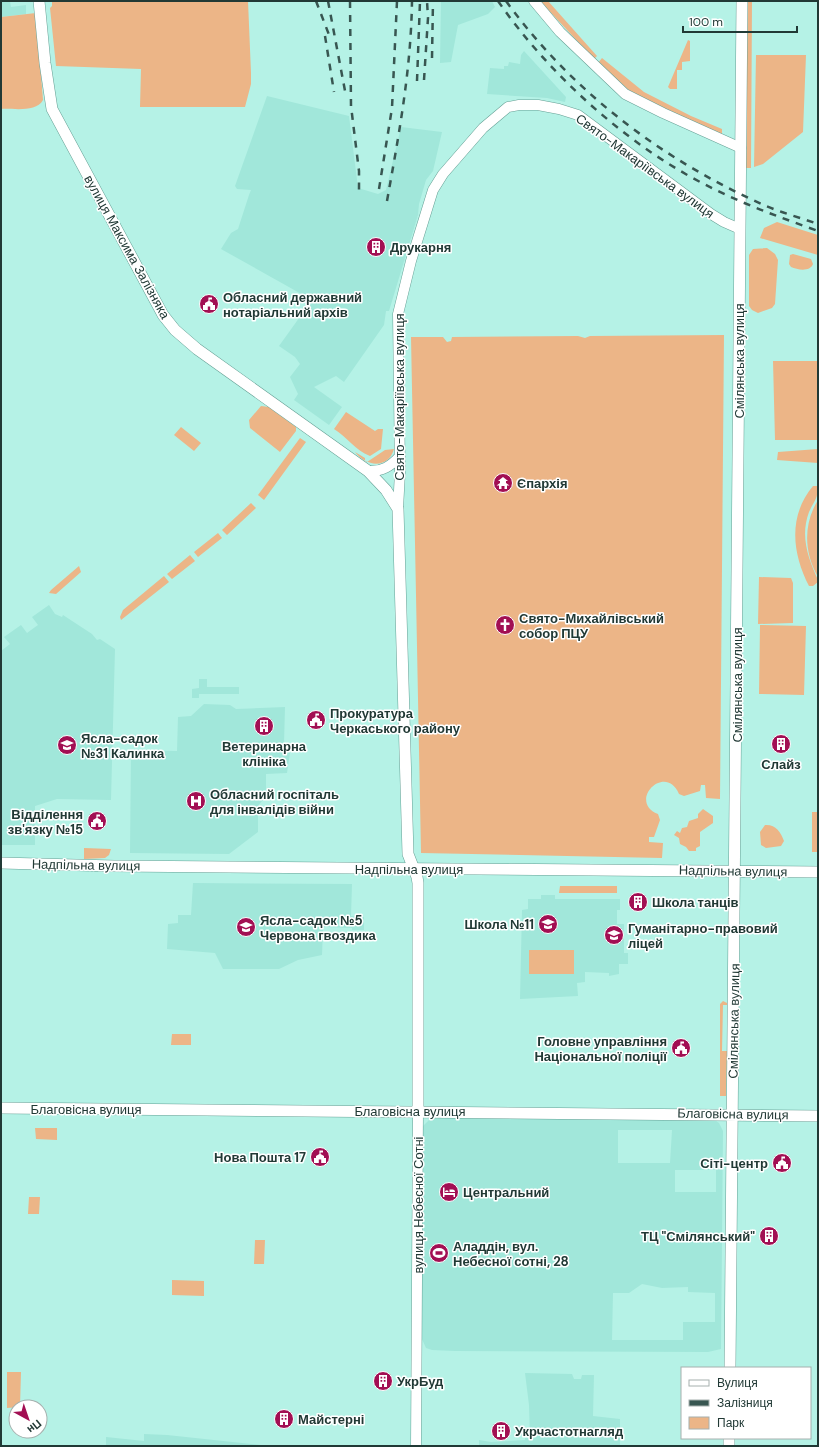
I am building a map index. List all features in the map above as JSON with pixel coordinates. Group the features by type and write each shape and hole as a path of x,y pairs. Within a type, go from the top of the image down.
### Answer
{"main road":[{"name":"вулиця Максима Залізняка","path":"39,1 48,89 54,114 162,315 175,330 196,349 368,471 386,490 398,509"},
{"name":"Смілянська вулиця","path":"730,1367 742,1"},
{"name":"Свято-Макаріївська вулиця","path":"398,509 408,854 414,869"},
{"name":"Надпільна вулиця","path":"1,863 114,866 818,872"},
{"name":"вулиця Небесної Сотні","path":"414,869 418,883 418,1111"},
{"name":"Благовісна вулиця","path":"1,1108 818,1116"}],"street":[{"path":"534,1 560,32 626,94 663,113 741,148"},
{"name":"Свято-Макаріївська вулиця","path":"398,509 400,456 398,323 402,295 411,260 435,186 483,128 501,111 512,105 538,105 559,109 578,115 711,214 740,228"},
{"path":"368,471 385,469 393,464 400,456"},
{"name":"вулиця Небесної Сотні","path":"416,1446 418,1111"}],"shaded area":[{"path":"1,1 10,1 11,7 26,5 26,14 1,17"},
{"path":"441,1 492,1 495,7 488,14 458,25 451,62 440,63"},
{"path":"524,51 566,97 565,102 547,98 487,94 490,68 504,69 504,66 508,66 509,62 520,64 521,55"},
{"path":"267,96 349,116 358,188 378,194 386,190 401,127 442,132 433,171 426,180 419,204 418,215 389,311 386,311 384,325 344,382 336,376 314,387 342,407 329,425 294,400 298,394 290,377 300,364 295,357 279,346 312,300 221,249 231,233 238,229 251,190 237,189 235,186"},
{"path":"49,605 55,614 62,617 63,615 92,634 97,640 100,639 115,649 111,800 57,799 35,806 35,845 1,845 1,651 10,644 4,637 21,625 27,633 38,625 32,617"},
{"path":"199,679 207,679 207,687 239,687 239,694 199,694 199,698 192,698 192,689 199,688"},
{"name":"Обласний госпіталь для інвалідів війни","path":"204,704 230,705 236,709 285,707 284,744 290,753 287,773 266,774 266,796 258,806 258,832 229,854 130,853 131,750 177,751 178,717 191,716"},
{"name":"Ясла-садок №5 Червона гвоздика","path":"193,883 352,884 351,916 364,917 364,930 352,930 352,928 325,926 323,929 322,955 298,960 279,969 223,969 215,953 167,949 168,924 178,923 178,915 191,915"},
{"path":"541,895 555,895 555,899 620,899 620,910 617,910 617,924 624,924 624,953 628,953 628,964 619,964 619,974 609,976 609,973 585,972 585,982 577,983 578,996 520,999 522,910 528,909 528,899 541,899"},
{"path":"432,1117 713,1119 719,1123 723,1131 721,1349 708,1352 455,1351 432,1350 426,1348 421,1337 423,1126","holes":["618,1130 672,1130 670,1163 618,1163","675,1170 716,1170 716,1192 675,1192","642,1284 662,1288 688,1287 688,1292 715,1293 715,1322 683,1322 683,1340 612,1340 613,1293 629,1293"]},
{"path":"525,1373 572,1374 574,1379 581,1379 582,1375 594,1375 593,1416 620,1419 620,1446 479,1446 479,1440 491,1442 525,1440 525,1438 530,1438 529,1405"},
{"path":"144,1434 270,1446 106,1446 106,1437 144,1441"}],"green space":[{"path":"52,1 248,1 251,84 245,107 140,107 141,69 56,66 50,8 52,6"},
{"path":"540,1 548,1 597,56 594,59"},
{"path":"747,1 752,1 751,168 746,168"},
{"path":"36,13 43,100 35,107 24,109 1,109 1,17"},
{"path":"688,40 690,41 690,61 682,62 682,70 677,70 677,89 670,89 668,87"},
{"path":"756,55 806,55 803,132 763,164 754,167"},
{"path":"602,58 644,92 691,116 722,129 722,134 665,110 632,93 598,63"},
{"path":"777,222 818,235 818,255 760,238 764,228"},
{"path":"767,248 775,254 778,260 775,304 772,308 758,313 752,310 749,306 749,255 753,249"},
{"path":"793,254 811,259 813,264 807,269 797,269 791,267 789,264 790,255"},
{"path":"724,335 720,799 706,798 705,785 701,785 700,791 684,796 679,794 673,785 665,782 658,783 652,788 647,794 646,801 649,808 658,814 660,820 654,837 649,837 649,842 663,843 662,858 421,853 411,337 443,337 447,342 451,341 452,337 578,336 585,338 590,336"},
{"path":"773,361 818,361 818,440 775,440"},
{"path":"261,406 269,407 296,427 296,431 280,452 250,428 249,420"},
{"path":"346,412 375,431 378,429 383,429 381,449 370,456 360,450 334,429"},
{"path":"181,427 201,443 194,451 174,435"},
{"path":"300,438 306,442 264,500 258,495"},
{"path":"394,449 391,456 382,463 376,464 368,462 385,450"},
{"path":"818,449 818,463 777,460 778,452"},
{"path":"355,452 365,458 365,461 359,457"},
{"path":"813,486 818,486 817,494 806,521 805,538 808,555 818,582 813,586 809,586 799,561 795,535 799,510"},
{"path":"818,500 818,577 810,558 807,538 810,519"},
{"path":"251,503 256,508 227,535 222,530"},
{"path":"218,533 222,538 198,557 194,552"},
{"path":"190,555 195,561 172,579 167,574"},
{"path":"79,566 81,572 56,594 49,593 51,590"},
{"path":"164,576 169,582 121,620 120,617 123,610"},
{"path":"759,577 791,578 793,583 793,623 758,624"},
{"path":"760,625 806,626 804,695 759,694"},
{"path":"703,809 713,816 713,823 700,832 700,846 696,848 696,851 689,851 686,847 680,844 679,838 674,835 677,831 680,833 682,828 687,827 689,821 698,818 698,814"},
{"path":"812,812 818,812 818,852 812,852"},
{"path":"765,825 775,827 779,832 784,841 781,846 766,848 761,845 760,832"},
{"path":"84,848 111,849 109,855 105,858 84,859"},
{"path":"560,886 617,886 617,893 559,893"},
{"path":"529,950 574,950 574,974 529,974"},
{"path":"723,1001 727,1003 727,1005 723,1005 722,1051 727,1051 726,1096 720,1096 720,1004"},
{"path":"172,1034 191,1034 191,1045 171,1045"},
{"path":"35,1128 57,1128 57,1140 36,1139"},
{"path":"29,1197 40,1197 39,1214 28,1214"},
{"path":"255,1240 265,1240 264,1264 254,1264"},
{"path":"172,1280 204,1281 204,1296 172,1295"},
{"path":"7,1372 21,1372 20,1399 8,1399 7,1408"}],"railway":[{"path":"316,1 331,40"},
{"path":"328,1 346,96"},
{"path":"350,1 351,106 359,171 359,192"},
{"path":"379,189 392,108 397,1"},
{"path":"387,201 407,77 412,1"},
{"path":"417,81 420,1"},
{"path":"424,80 428,18 427,1"},
{"path":"432,58 433,1"},
{"path":"498,1 519,29 567,83 623,132 683,173 714,189 765,212 818,231"},
{"path":"506,1 532,34 560,65 590,94 622,121 692,168 728,188 766,206 818,224"},
{"path":"325,36 334,92"}],"place":[{"name":"Друкарня","path":"376,247"},
{"name":"Обласний державний нотаріальний архів","path":"209,304"},
{"name":"Єпархія","path":"503,483"},
{"name":"Свято-Михайлівський собор ПЦУ","path":"505,625"},
{"name":"Прокуратура Черкаського району","path":"316,720"},
{"name":"Ветеринарна клініка","path":"264,726"},
{"name":"Слайз","path":"781,744"},
{"name":"Ясла-садок №31 Калинка","path":"67,745"},
{"name":"Обласний госпіталь для інвалідів війни","path":"196,801"},
{"name":"Відділення зв'язку №15","path":"97,821"},
{"name":"Школа танців","path":"638,902"},
{"name":"Школа №11","path":"548,924"},
{"name":"Ясла-садок №5 Червона гвоздика","path":"246,927"},
{"name":"Гуманітарно-правовий ліцей","path":"614,935"},
{"name":"Головне управління Національної поліції","path":"681,1048"},
{"name":"Нова Пошта 17","path":"320,1157"},
{"name":"Сіті-центр","path":"782,1163"},
{"name":"Центральний","path":"449,1192"},
{"name":"ТЦ \"Смілянський\"","path":"769,1236"},
{"name":"Аладдін, вул. Небесної сотні, 28","path":"439,1253"},
{"name":"УкрБуд","path":"383,1381"},
{"name":"Майстерні","path":"284,1419"},
{"name":"Укрчастотнагляд","path":"501,1431"}]}
